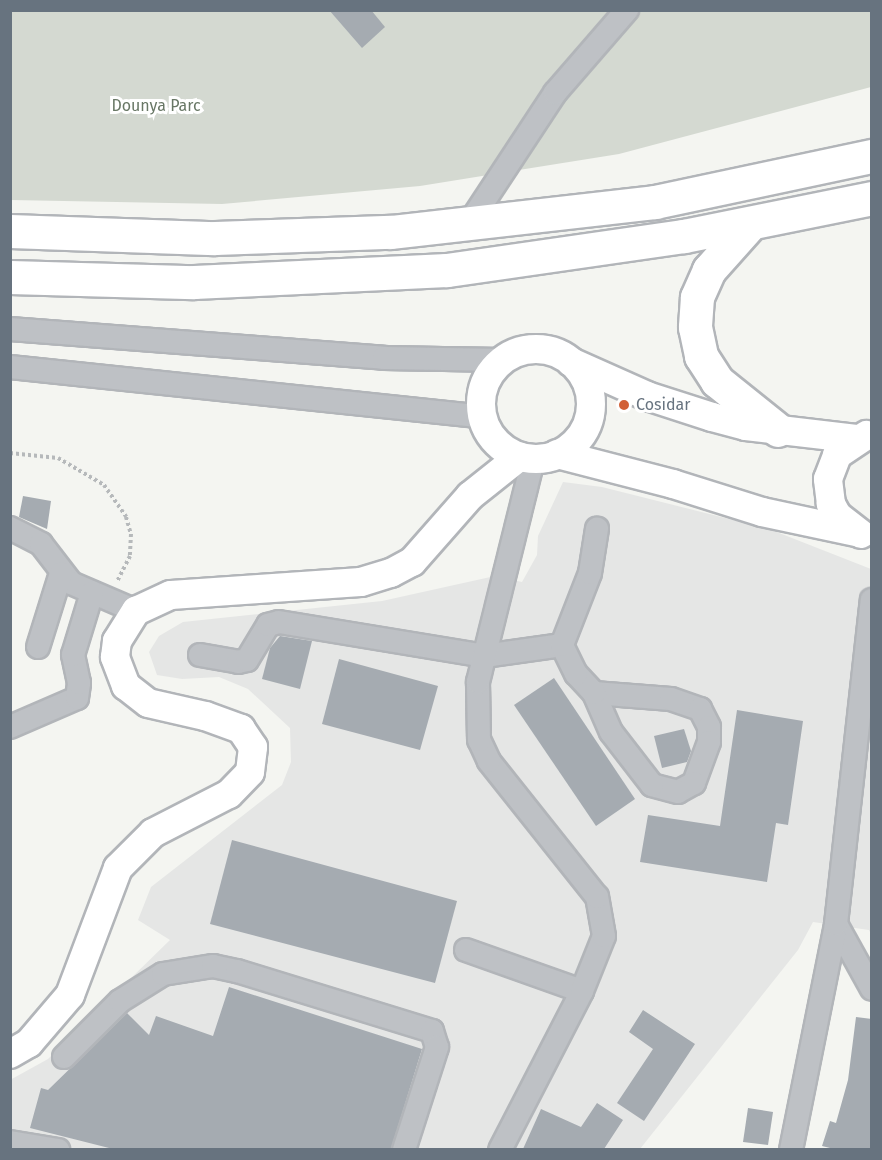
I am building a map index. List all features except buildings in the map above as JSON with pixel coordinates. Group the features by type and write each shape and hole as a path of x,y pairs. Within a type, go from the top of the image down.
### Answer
{"highway":[{"path":"10,231 215,238 369,233 468,225 655,202 872,156"},
{"path":"10,277 194,282 398,273 544,257 750,224 872,198"},
{"path":"750,224 718,258 702,283 695,327 701,356 717,381 778,430"}],"main road":[{"path":"470,496 486,427 485,384 503,360 538,349 679,408 746,426 864,436"},
{"path":"10,1054 29,1043 70,995 110,884 129,855 153,833 230,794 250,772 253,747 241,729 205,716 148,703 126,686 115,657 117,641 136,611 171,595 350,584 391,573 412,562 470,496 537,457 577,440 590,406 586,382 571,362"},
{"path":"486,427 537,457 662,481 772,515 863,534"},
{"path":"863,534 837,515 828,479 837,455 864,436"}],"street":[{"path":"468,225 555,93 627,10"},
{"path":"10,329 384,358 503,360"},
{"path":"10,367 486,427"},
{"path":"500,1149 602,949 602,909 589,886 489,761 479,740 476,714 484,656 537,457"},
{"path":"10,528 41,544 61,573 71,583 136,611"},
{"path":"594,693 670,699 700,709 709,727 708,742 694,783 678,792 652,785 611,732 594,693 576,674 562,645 590,573 597,530"},
{"path":"38,647 61,573"},
{"path":"10,728 77,698 79,683 73,656 99,596"},
{"path":"791,1149 836,924 866,738 872,600"},
{"path":"200,655 238,662 247,660 268,625 279,622 484,656 562,645"},
{"path":"836,924 861,942 872,989"},
{"path":"466,950 582,991"},
{"path":"64,1057 120,1002 163,974 213,966 237,971 432,1032 437,1047 404,1149"},
{"path":"10,1142 58,1149"}],"path":[{"path":"10,453 58,458 81,469 104,485 121,509 131,534 130,556 99,596"}],"shaded area":[{"path":"563,482 602,487 769,529 871,569 871,934 869,930 813,922 798,950 640,1149 11,1149 10,1080 48,1059 170,940 138,920 151,887 282,785 291,762 290,728 248,689 219,677 182,679 157,675 149,652 159,636 183,622 382,601 495,576 522,582 537,555 538,536"}],"green space":[{"name":"Dounya Parc","path":"11,11 871,11 871,87 619,154 420,186 222,204 11,200"}],"place":[{"name":"Cosidar","path":"624,405"}]}
